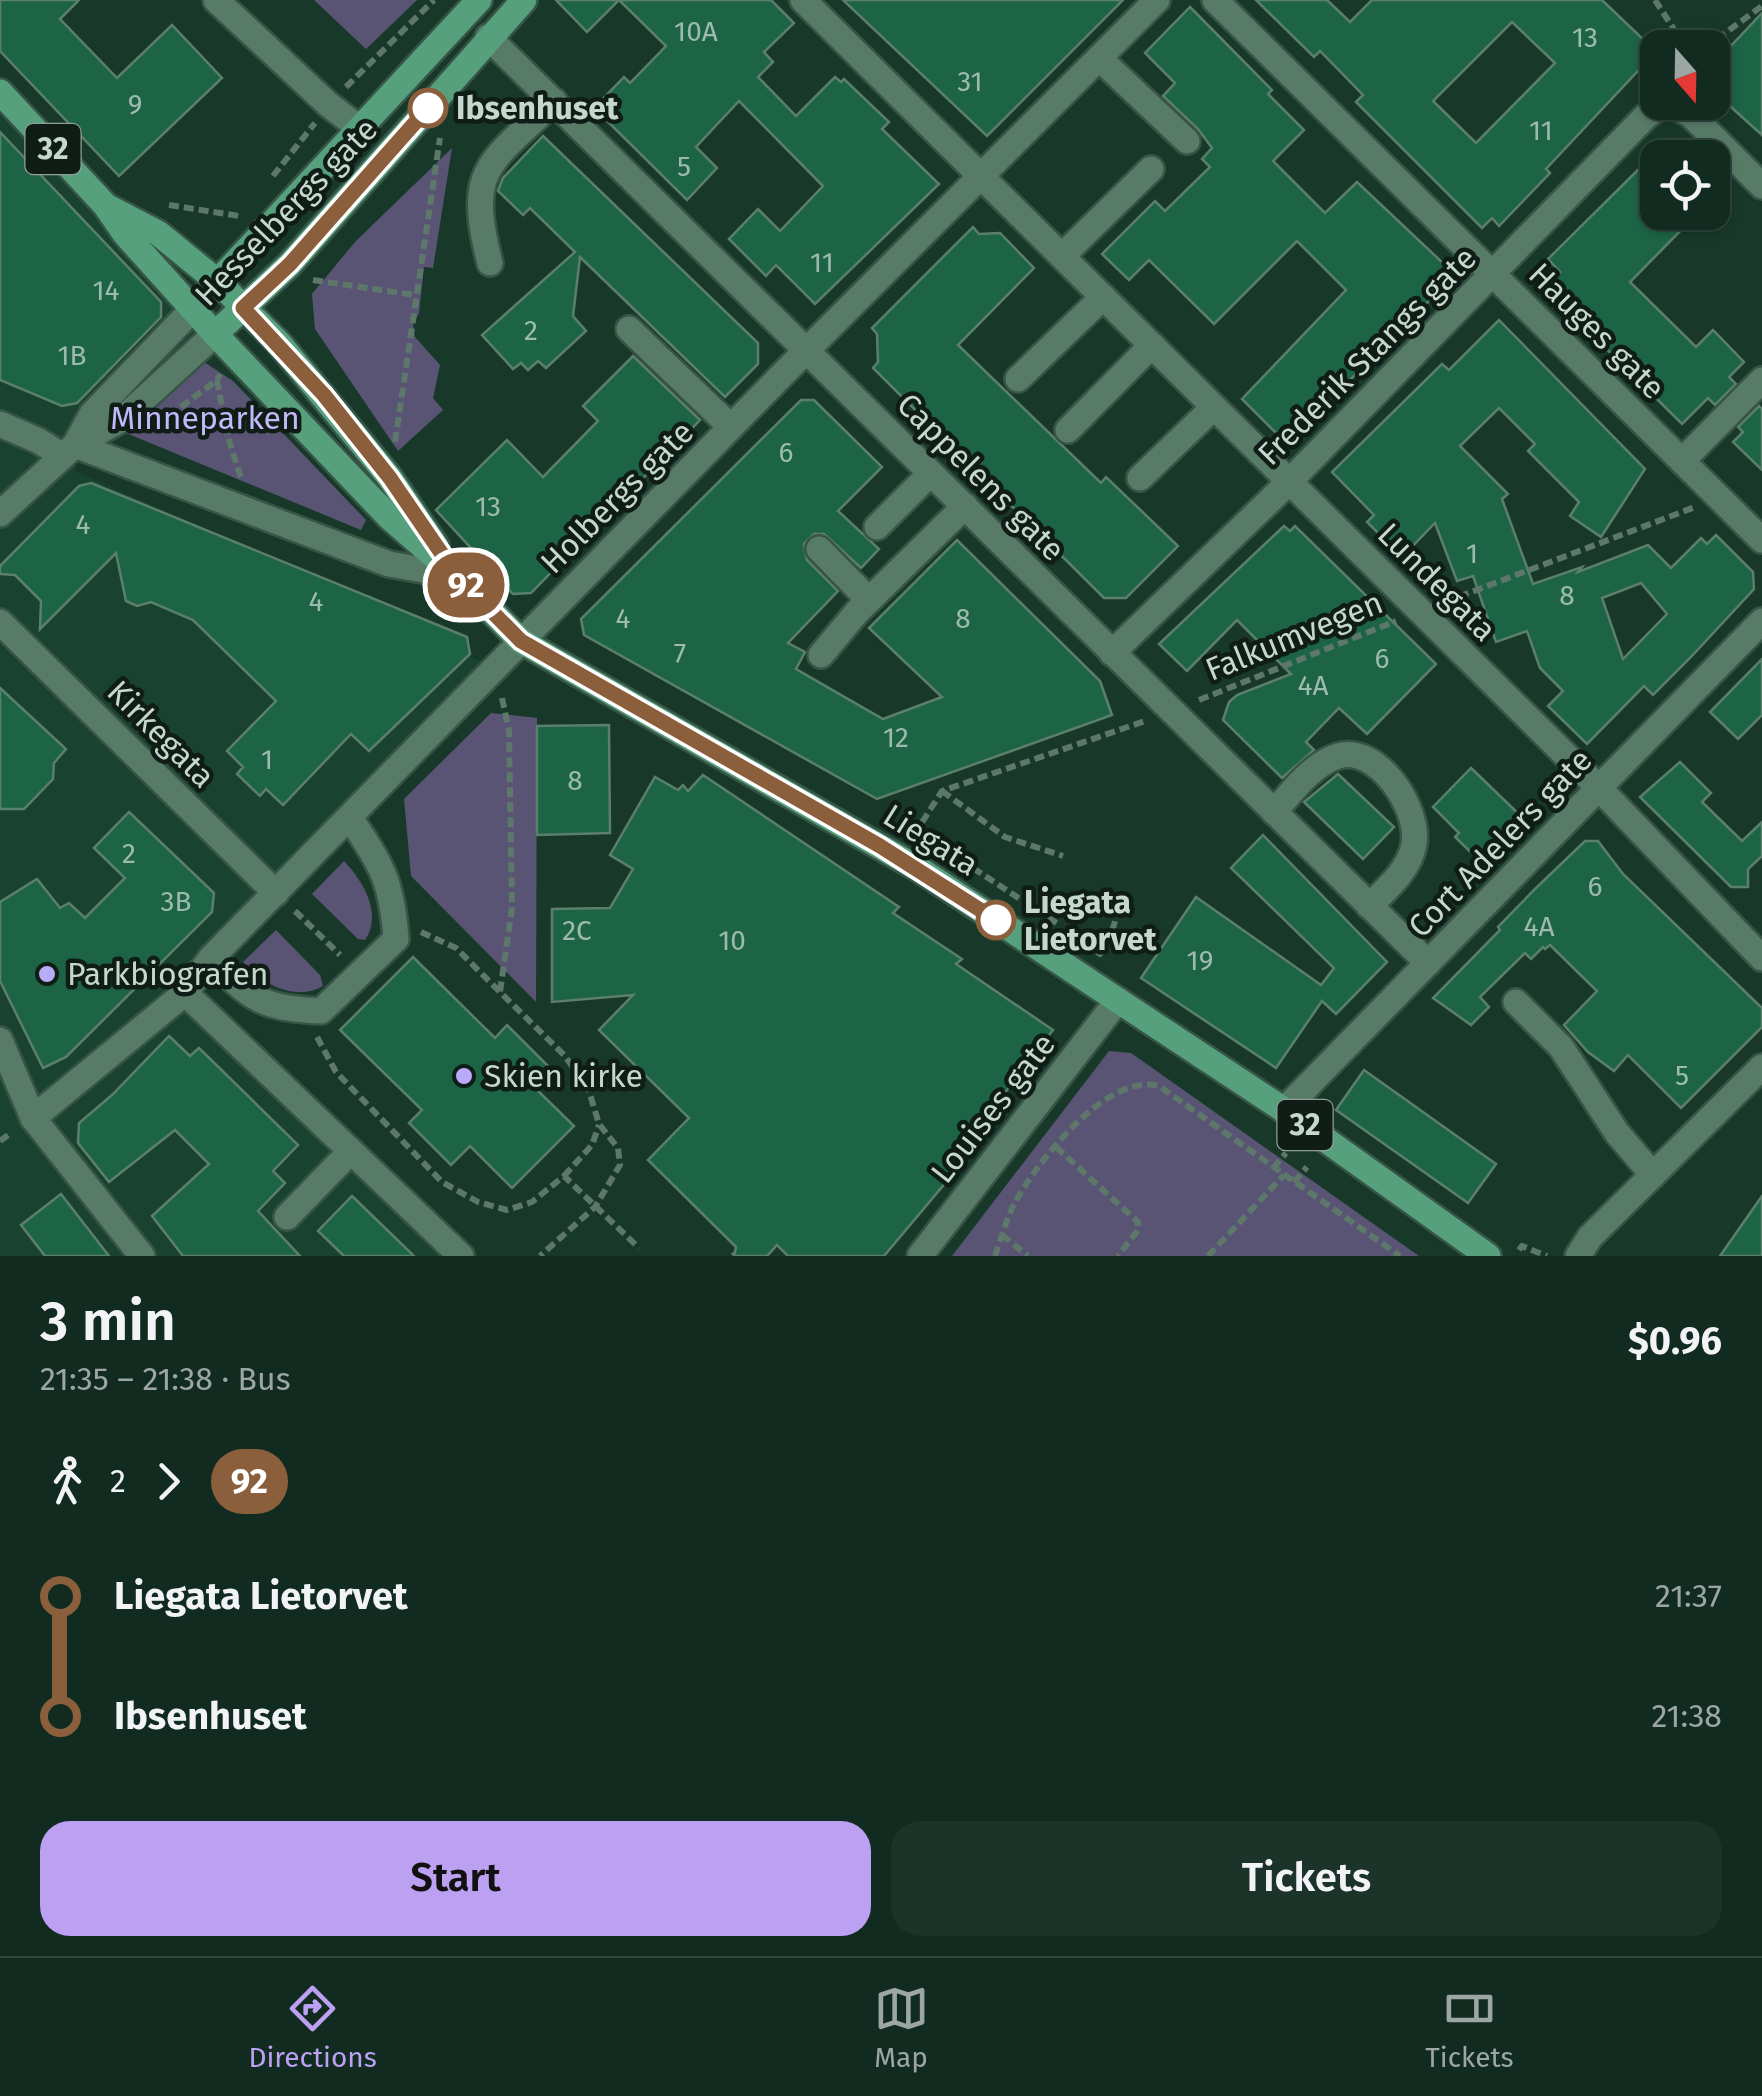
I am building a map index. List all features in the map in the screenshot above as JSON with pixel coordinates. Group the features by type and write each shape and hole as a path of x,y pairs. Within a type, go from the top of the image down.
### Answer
{"main road":[{"name":"Hesselbergs gate","path":"193,309 479,0"},
{"name":"Hesselbergs gate","path":"215,334 290,264 524,0"},
{"name":"32","path":"0,92 215,334 389,517 457,576 521,641"},
{"name":"32","path":"105,206 158,233 243,308 324,395 390,478 457,576"},
{"name":"Liegata","path":"521,641 900,858 1284,1110 1488,1256"}],"street":[{"path":"216,0 358,127"},
{"name":"Lundegata","path":"804,0 1598,788 1762,958"},
{"name":"Holbergs gate","path":"33,1118 185,993 211,958 286,902 350,818 521,641 1158,0"},
{"name":"Hauges gate","path":"1215,0 1762,540"},
{"name":"Cappelens gate","path":"488,37 1428,963"},
{"path":"1099,58 1187,142"},
{"path":"490,263 480,226 481,184 491,163 554,101"},
{"name":"Frederik Stangs gate","path":"1112,653 1289,482 1642,120"},
{"path":"1696,120 1762,186"},
{"path":"1062,256 1151,169"},
{"path":"1018,380 1103,296"},
{"name":"Hesselbergs gate","path":"69,450 92,414 193,309"},
{"path":"630,330 731,428"},
{"name":"Hesselbergs gate","path":"0,514 69,450 122,419 215,334"},
{"path":"1068,430 1152,345"},
{"path":"1682,461 1762,380"},
{"path":"1140,478 1214,407"},
{"path":"0,424 389,564 457,576"},
{"path":"877,527 931,473"},
{"path":"821,654 869,600 964,506"},
{"path":"819,549 869,600"},
{"name":"Cort Adelers gate","path":"1284,1110 1762,621"},
{"name":"Kirkegata","path":"0,622 286,902"},
{"path":"1274,812 1325,762 1340,755 1370,759 1406,798 1415,841 1411,857 1393,883 1369,906"},
{"path":"211,958 244,992 280,1009 321,1011 396,939 393,895 375,854 350,818"},
{"path":"185,993 461,1256"},
{"name":"Louises gate","path":"920,1256 1118,1000"},
{"path":"1516,1002 1561,1047 1616,1133 1653,1175"},
{"path":"0,1040 33,1118 142,1256"},
{"path":"1578,1256 1590,1237 1762,1067"},
{"path":"287,1217 351,1151"}],"path":[{"path":"1655,0 1674,30"},
{"path":"1729,30 1762,6"},
{"path":"390,478 442,128"},
{"path":"308,280 415,295"},
{"path":"217,380 227,434 245,489"},
{"name":"Falkumvegen","path":"942,791 1171,712 1720,498"},
{"path":"500,992 512,908 509,731 501,694"},
{"path":"908,843 942,791 1005,837 1063,856"},
{"path":"286,902 360,974"},
{"path":"1100,954 1110,939 1116,914"},
{"path":"396,939 422,931 456,948 564,1056 588,1091 600,1124 618,1148 620,1165 595,1206 540,1256"},
{"path":"321,1011 316,1038 336,1072 442,1182 478,1202 506,1210 532,1202 564,1176 592,1145 600,1124"},
{"path":"994,1256 1024,1187 1056,1148 1103,1100 1147,1083 1158,1086 1400,1256"},
{"path":"1056,1148 1138,1222 1138,1230 1118,1256"},
{"path":"1274,1168 1286,1153"},
{"path":"1294,1182 1307,1167"},
{"path":"1208,1256 1284,1175"},
{"path":"564,1176 638,1248"},
{"path":"1002,1235 1028,1256"},
{"path":"1375,1256 1384,1245"},
{"path":"1520,1250 1522,1246 1547,1256"}],"shaded area":[{"path":"0,95 215,334 75,444 75,471 244,546 495,669 185,993 461,1256 0,1256"}],"green space":[{"path":"314,0 417,0 366,49"},
{"path":"452,148 433,268 424,267 419,313 413,324 415,337 440,365 433,398 443,410 398,451 315,329 312,294 355,242"},
{"name":"Minneparken","path":"201,360 233,381 366,520 361,530 126,433"},
{"path":"491,713 537,718 536,1002 411,876 404,799"},
{"path":"344,861 364,888 371,909 372,920 365,940 358,939 312,894"},
{"path":"276,930 320,975 323,986 302,992 280,988 259,977 243,962"},
{"path":"1109,1051 1131,1053 1419,1256 952,1256"}],"building":[{"path":"0,0 79,0 60,19 117,78 172,25 222,78 119,176 0,51"},
{"path":"556,0 619,0 587,32"},
{"path":"619,0 771,0 794,23 764,52 773,62 758,77 796,116 835,77 841,82 844,79 889,122 882,129 939,184 815,304 776,265 766,276 729,239 758,209 780,231 823,186 739,101 696,147 717,168 687,200 594,108 624,77 630,83 666,46"},
{"path":"843,0 1123,0 987,136"},
{"path":"1256,0 1327,0 1350,22 1372,0 1602,0 1640,36 1640,69 1546,169 1550,173 1499,226 1492,218 1482,228 1356,102 1363,95 1320,51 1314,57","holes":["1512,22 1555,63 1476,143 1433,101"]},
{"path":"1190,7 1272,90 1268,94 1304,130 1273,161 1325,213 1357,182 1446,266 1446,284 1297,433 1277,434 1242,399 1346,290 1297,241 1214,324 1149,260 1129,280 1102,254 1155,201 1165,211 1210,167 1202,159 1212,148 1163,96 1175,83 1145,53"},
{"path":"1762,13 1762,135 1730,106 1730,47"},
{"path":"0,132 161,302 161,317 77,403 62,406 0,380"},
{"path":"543,136 758,343 758,364 725,397 580,257 573,316 586,331 546,368 538,361 528,370 521,363 513,369 482,335 575,252 530,208 523,215 498,191 503,178"},
{"path":"1640,168 1640,230 1681,230 1630,282 1696,347 1713,330 1744,362 1729,377 1736,384 1715,405 1708,398 1682,424 1545,288 1560,272 1548,259"},
{"path":"973,227 979,234 1000,233 1034,268 958,345 1101,483 1106,477 1178,546 1126,598 1104,598 873,368 878,362 877,334 872,328"},
{"path":"1499,320 1645,469 1601,537 1570,516 1579,502 1528,451 1535,444 1499,408 1460,446 1508,494 1502,499 1533,584 1582,567 1578,572 1648,545 1671,568 1701,538 1707,544 1716,535 1753,572 1754,589 1691,657 1653,695 1644,686 1587,744 1548,706 1563,691 1540,668 1527,631 1496,642 1473,576 1457,581 1435,523 1402,557 1367,522 1374,515 1332,472 1442,364 1449,370","holes":["1641,583 1667,614 1623,659 1602,598"]},
{"path":"633,356 700,420 531,593 513,594 436,510 507,440 543,477 598,421 583,406"},
{"path":"801,400 814,400 882,467 838,511 879,549 861,568 824,534 814,534 804,544 807,560 838,591 788,643 805,652 796,669 883,719 942,697 869,628 957,540 1100,681 1112,715 877,799 584,635 581,619"},
{"path":"1759,406 1762,470 1733,442 1743,432 1738,427"},
{"path":"91,483 467,637 470,654 369,751 351,734 283,805 266,789 260,796 237,774 243,767 227,751 276,701 193,620 151,602 137,606 126,601 116,553 40,629 41,601 15,575 0,574 0,566 79,486"},
{"path":"1284,526 1290,531 1295,526 1436,664 1367,734 1339,708 1306,742 1314,750 1282,778 1223,720 1229,702 1237,695 1291,674 1237,620 1187,671 1159,644"},
{"path":"1762,659 1762,715 1738,739 1710,712"},
{"path":"0,688 66,749 54,763 53,779 24,809 0,809"},
{"path":"609,725 610,833 537,835 537,726"},
{"path":"1680,762 1711,793 1702,802 1742,841 1762,822 1762,856 1748,869 1748,887 1731,887 1640,797"},
{"path":"1471,768 1527,822 1483,864 1455,837 1459,833 1433,807"},
{"path":"1338,774 1394,827 1363,859 1304,802"},
{"path":"703,775 899,907 893,913 962,959 956,964 1053,1030 971,1137 968,1156 884,1256 788,1256 777,1245 767,1256 734,1256 736,1247 648,1160 689,1118 599,1030 633,995 552,1002 552,909 610,908 633,869 610,855 655,777 678,790 683,785 688,791"},
{"path":"129,812 214,893 212,912 66,1057 43,1068 0,981 0,902 37,879 60,908 69,903 85,918 125,878 94,848"},
{"path":"1263,835 1387,962 1336,1014 1322,1001 1276,1068 1141,978 1196,897 1321,985 1334,968 1231,868"},
{"path":"1585,841 1598,841 1623,874 1762,1008 1762,1027 1681,1108 1628,1055 1614,1071 1588,1052 1564,1025 1597,991 1550,945 1531,959 1525,953 1480,997 1489,1007 1471,1025 1433,998"},
{"name":"Skien kirke","path":"413,957 495,1038 507,1025 549,1067 532,1085 574,1126 512,1188 470,1146 451,1165 409,1123 422,1110 340,1030"},
{"path":"169,1036 190,1056 199,1048 298,1145 273,1171 285,1183 258,1211 300,1256 183,1256 152,1216 209,1164 175,1130 109,1182 78,1143 79,1123"},
{"path":"1364,1070 1496,1164 1468,1203 1336,1110"},
{"path":"61,1194 109,1256 45,1256 21,1225"},
{"path":"352,1196 414,1256 344,1256 318,1231"},
{"path":"1762,1196 1762,1256 1720,1256"}],"bus line":[{"name":"92","path":"428,108 290,264 243,308 324,395 390,478 457,576 521,641 880,846 996,920"}],"place":[{"name":"Ibsenhuset","path":"428,108"},
{"name":"Liegata Lietorvet","path":"996,920"},
{"name":"Parkbiografen","path":"47,974"},
{"name":"Skien kirke","path":"464,1076"}]}
